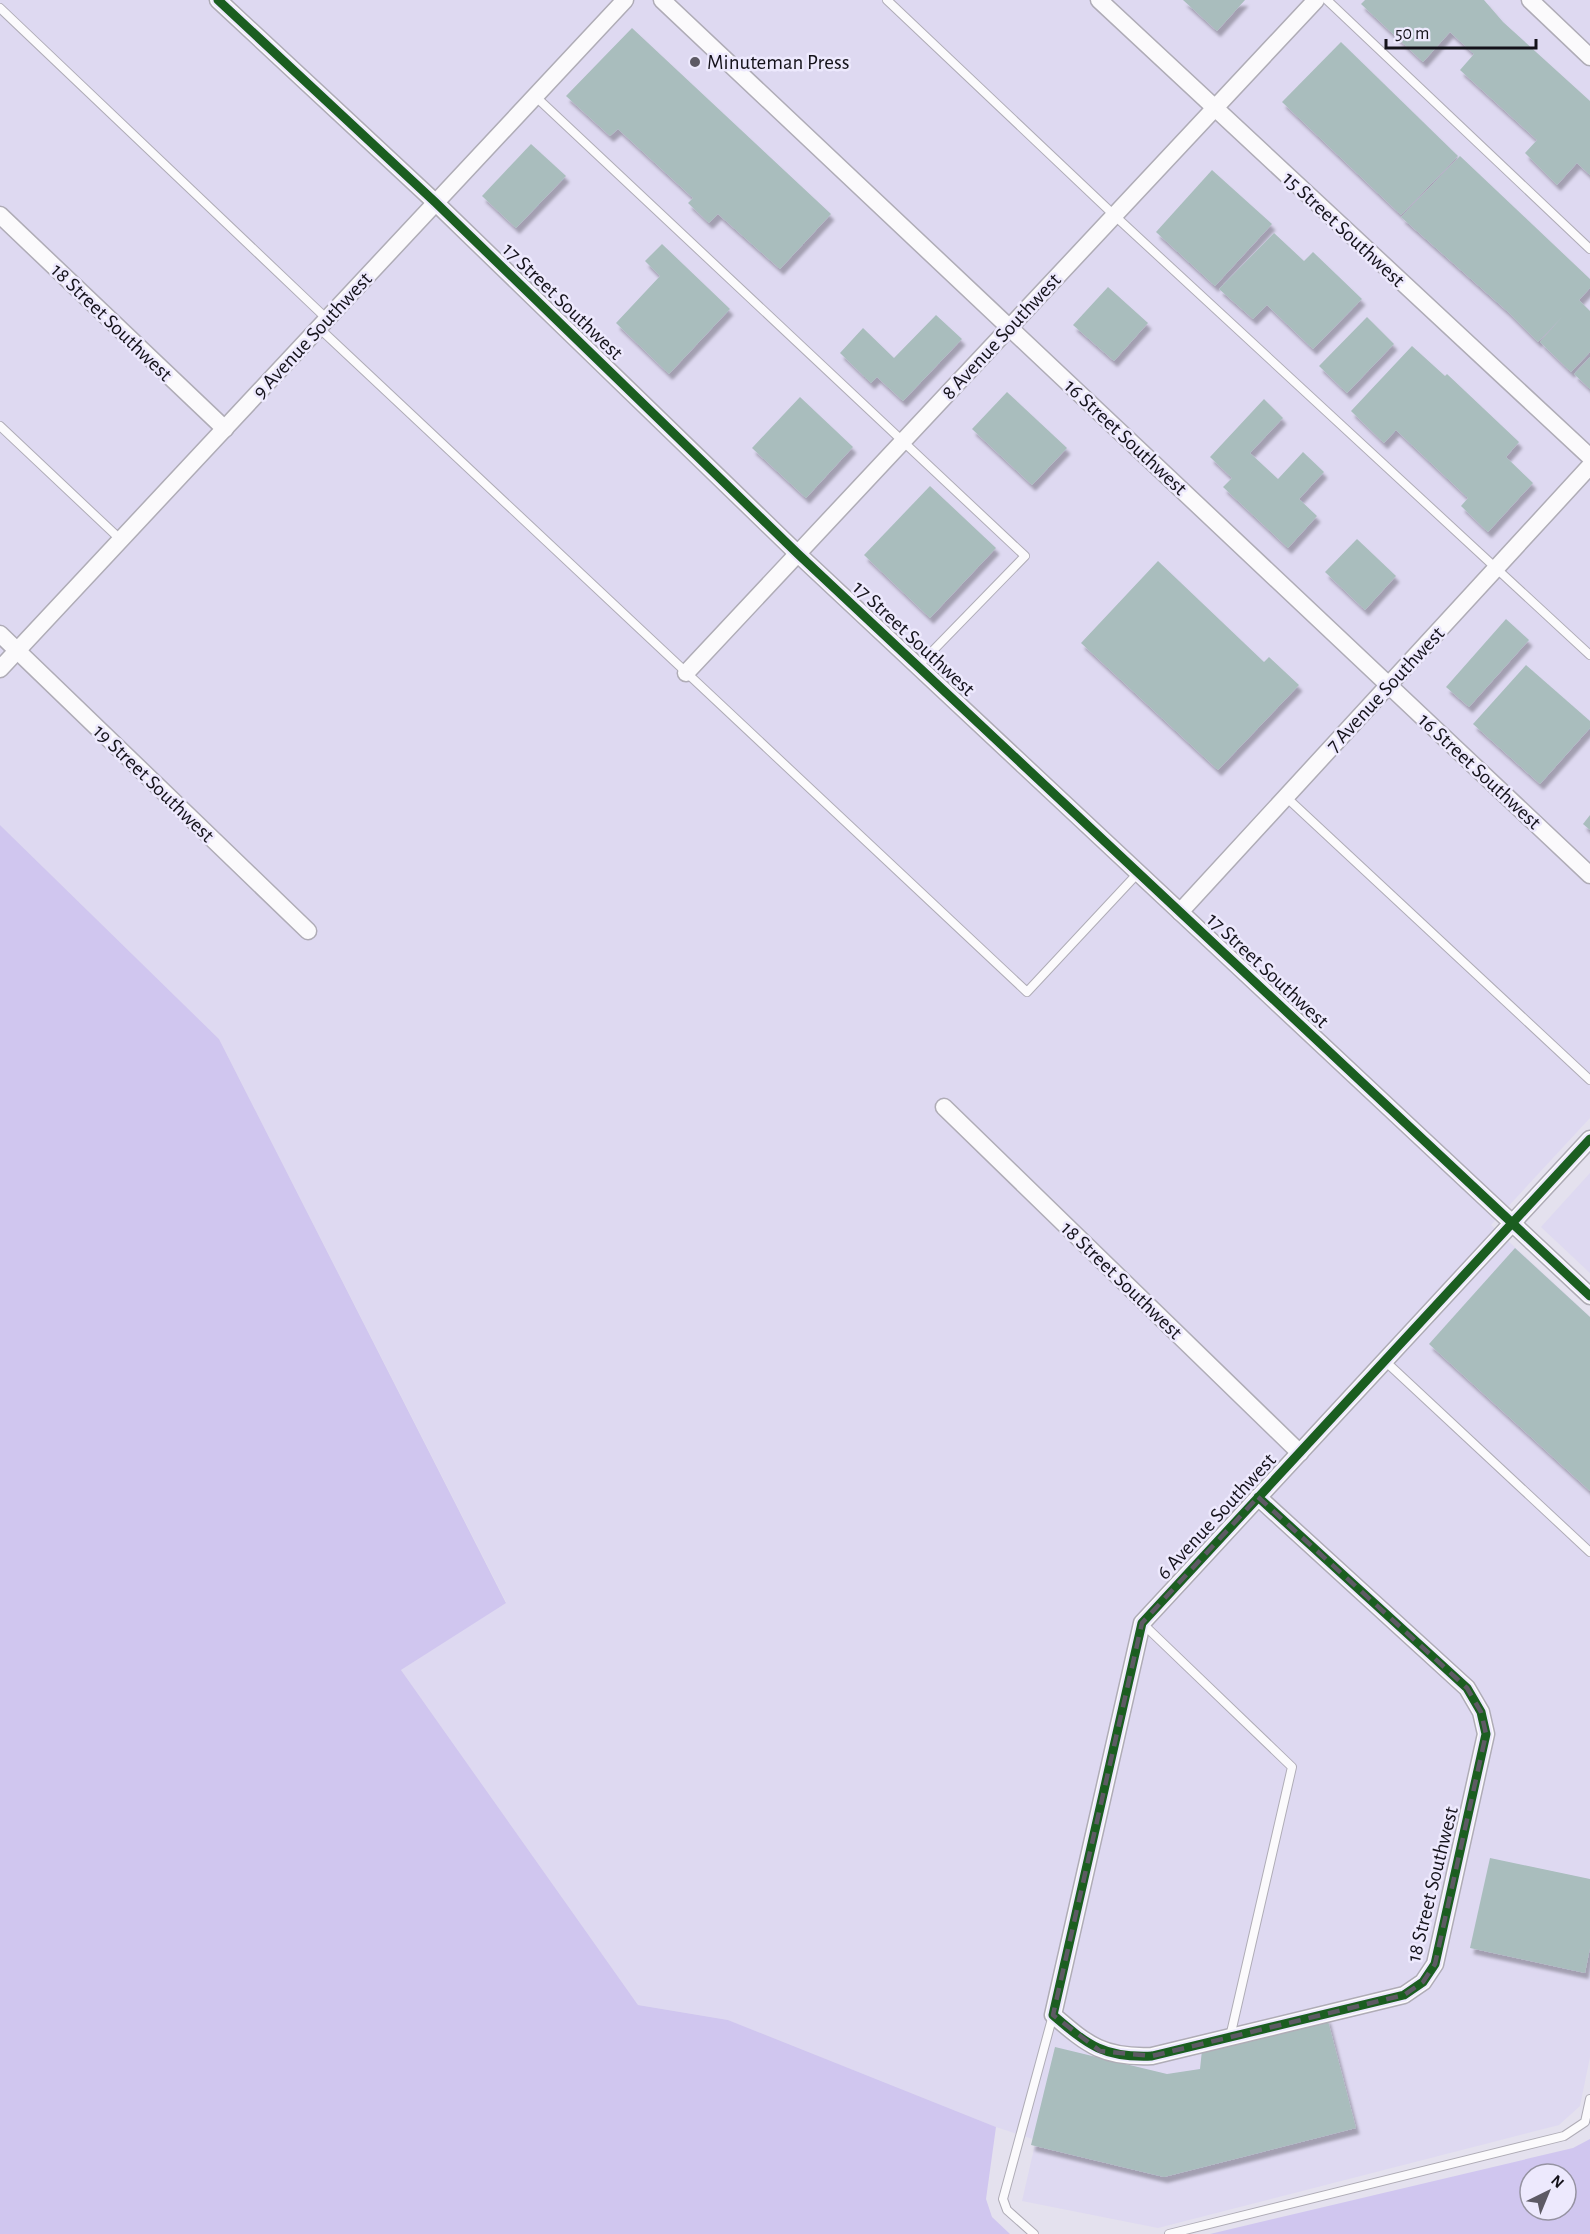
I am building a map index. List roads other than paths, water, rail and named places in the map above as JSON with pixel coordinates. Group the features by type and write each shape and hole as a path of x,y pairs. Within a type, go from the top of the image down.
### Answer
{"street":[{"name":"17 Street Southwest","path":"218,0 435,202 798,554 1590,1296"},
{"name":"9 Avenue Southwest","path":"0,669 625,0"},
{"name":"16 Street Southwest","path":"662,0 1590,875"},
{"name":"15 Street Southwest","path":"1099,0 1590,457"},
{"name":"8 Avenue Southwest","path":"686,672 1316,0"},
{"path":"1530,0 1590,57"},
{"name":"18 Street Southwest","path":"0,215 225,429"},
{"name":"7 Avenue Southwest","path":"1180,912 1590,466"},
{"name":"19 Street Southwest","path":"0,634 308,931"},
{"name":"18 Street Southwest","path":"944,1107 1300,1453"},
{"name":"6 Avenue Southwest","path":"1053,2015 1142,1623 1590,1139"},
{"name":"18 Street Southwest","path":"1053,2015 1076,2035 1100,2051 1127,2057 1152,2056 1404,1995 1423,1982 1435,1964 1486,1734 1481,1712 1467,1688 1258,1497"}],"lane":[{"path":"887,0 1114,215 1590,655"},
{"path":"1327,0 1590,249"},
{"path":"0,8 686,672 1028,992 1138,873"},
{"path":"535,96 1025,556 918,666"},
{"path":"0,426 121,540"},
{"path":"1286,797 1590,1080"},
{"path":"1385,1361 1590,1552"},
{"path":"1142,1623 1292,1767 1230,2037"},
{"path":"1034,2234 1007,2210 1003,2199 1053,2015"},
{"path":"1169,2234 1564,2136 1585,2122 1590,2099"}],"place":[{"name":"Minuteman Press","path":"695,62"}]}
